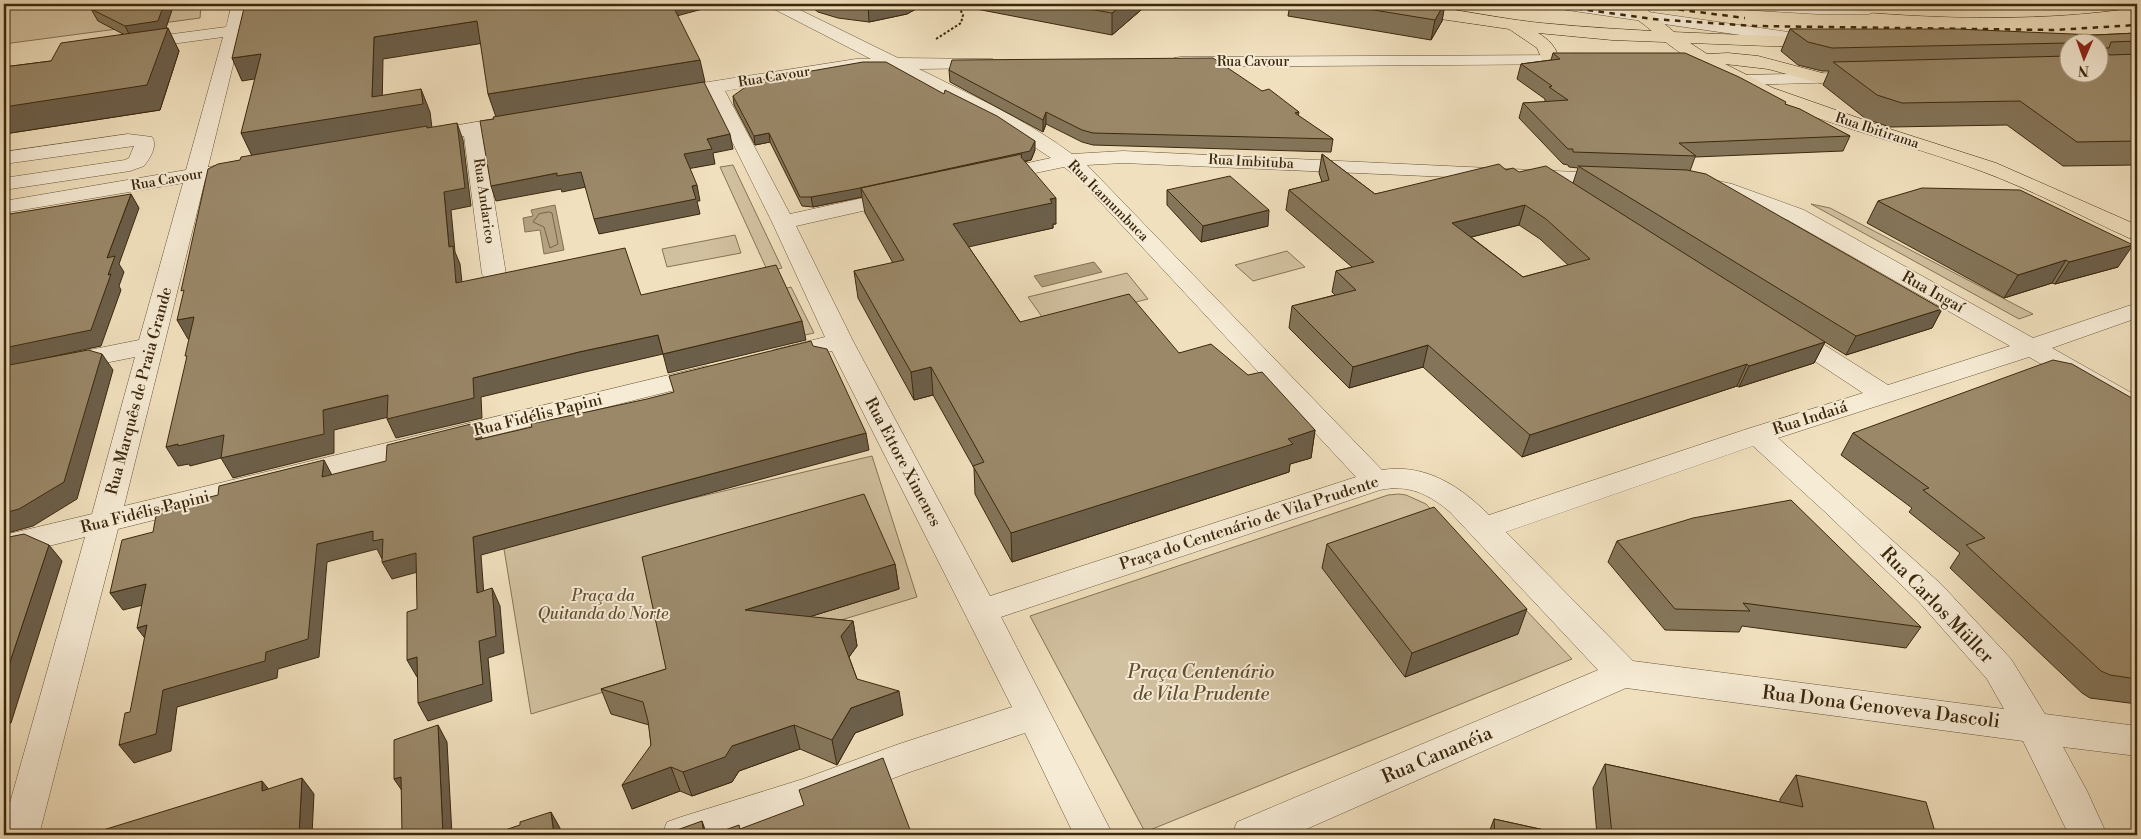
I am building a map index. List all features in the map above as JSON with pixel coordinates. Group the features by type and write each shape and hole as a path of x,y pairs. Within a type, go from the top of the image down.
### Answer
{"main road":[{"path":"1372,4 1513,25 1612,36 1835,44"},
{"name":"Rua Ibitirama","path":"1630,4 1672,39 1740,80 1822,112 1989,166 2137,233"},
{"path":"1829,4 1888,9 2052,11 2124,4"},
{"path":"1513,25 1546,47 1550,53 1550,60"},
{"path":"1704,60 1736,58 1786,68 1820,78"}],"street":[{"name":"Rua Marquês de Praia Grande","path":"20,835 105,521 240,4"},
{"name":"Rua Itamumbuca","path":"776,4 1005,119 1069,160 1376,481"},
{"path":"1560,4 1835,44"},
{"path":"1733,4 1817,9 1888,9"},
{"path":"121,46 233,31"},
{"name":"Rua Cavour","path":"1166,62 1596,60"},
{"path":"1674,60 1704,60"},
{"name":"Rua Cavour","path":"656,97 854,64 892,62 1008,63"},
{"path":"1740,80 1858,77"},
{"name":"Rua Ettore Ximenes","path":"714,87 783,222 840,342 981,610 1094,835"},
{"path":"406,140 531,118"},
{"name":"Rua Andarico","path":"474,128 494,274"},
{"path":"4,158 128,140 145,141 137,162 110,168 4,184"},
{"name":"Rua Imbituba","path":"974,180 1069,160 1123,157 1633,178"},
{"name":"Rua Cavour","path":"10,212 100,191 262,164"},
{"path":"100,191 110,168"},
{"path":"1542,175 1576,196"},
{"name":"Rua Ingaí","path":"1681,180 1724,187 1756,197 1796,215 2137,407"},
{"path":"783,222 916,193"},
{"name":"Rua Indaiá","path":"1483,528 1757,435 2031,348 2137,310"},
{"path":"1767,319 1884,394"},
{"path":"759,361 840,342"},
{"path":"4,375 150,346"},
{"name":"Rua Fidélis Papini","path":"4,546 730,368"},
{"name":"Rua Carlos Müller","path":"1757,435 1835,504 1930,593 1999,669 2034,727 2074,803 2088,835"},
{"name":"Praça do Centenário de Vila Prudente","path":"981,610 1376,481 1388,478 1404,478 1423,482 1446,493 1483,528 1624,674"},
{"name":"Rua Dona Genoveva Dascoli","path":"1624,674 2137,742"},
{"name":"Rua Cananéia","path":"1251,835 1624,674"},
{"path":"681,835 803,796 899,760 1034,716"}],"path":[{"path":"954,4 958,5 963,15 961,24"}],"green space":[{"path":"4,4 201,4 200,18 4,44"},
{"path":"733,165 782,268 768,272 720,167"},
{"path":"1811,204 1830,208 2033,314 2019,319"},
{"path":"735,235 741,253 667,267 662,249"},
{"path":"1287,251 1305,267 1253,281 1235,265"},
{"path":"1127,273 1148,299 1047,324 1028,297"},
{"path":"791,287 814,333 696,360 783,289"},
{"name":"Praça da Quitanda do Norte","path":"872,456 917,597 531,714 503,543"},
{"name":"Praça Centenário de Vila Prudente","path":"1399,494 1426,504 1572,659 1145,832 1030,616 1388,495"}],"water":[{"path":"555,205 564,250 544,254 540,230 525,232 523,218 533,216 531,210"},
{"path":"1094,262 1102,272 1042,287 1034,276"}],"building":[{"path":"110,4 164,4 158,21 125,26 91,9"},
{"path":"245,4 672,4 700,60 488,94 477,21 374,37 372,97 421,89 423,104 241,133 261,54 232,58"},
{"path":"1060,4 1124,4 1112,13"},
{"path":"1337,4 1444,4 1435,20"},
{"path":"168,28 147,85 4,107 4,67 51,61 61,43"},
{"path":"1790,29 1957,29 2058,33 2058,43 1832,48 1808,42"},
{"path":"2137,33 2137,41 2111,42 2109,48 2108,34"},
{"path":"1553,53 1685,53 1739,77 1786,102 1785,104 1800,109 1850,136 1679,143 1696,156 1573,152 1573,149 1568,149 1523,103 1568,100 1521,64 1560,59"},
{"path":"2108,54 2137,54 2137,141 2077,142 2020,101 1902,103 1877,95 1833,62 2058,56 2058,82 2108,82"},
{"path":"1213,58 1262,91 1269,89 1299,112 1295,113 1333,139 1093,133 1082,130 1046,112 1043,120 949,70 952,60"},
{"path":"863,62 886,62 944,94 945,90 997,116 1035,141 1030,151 855,189 811,197 800,197 769,133 754,136 733,96 754,81"},
{"path":"704,82 730,134 707,139 712,149 684,154 697,185 692,186 696,199 594,219 581,172 557,176 557,173 491,186 480,121 494,119 493,117"},
{"path":"457,123 465,188 444,192 449,247 453,246 456,283 625,248 641,295 776,265 802,321 663,354 658,335 579,352 473,378 474,398 387,419 388,395 323,410 324,434 221,458 224,435 166,447 194,317 177,320 184,290 181,291 208,169 218,164 240,160 241,157 427,126 427,128"},
{"path":"1022,154 1021,157 1056,198 1050,199 1052,203 953,224 1020,322 1129,294 1179,353 1211,344 1248,375 1262,372 1315,430 1288,439 1293,444 1011,533 973,466 984,462 931,367 911,372 854,271 904,260 861,188"},
{"path":"1322,154 1375,194 1499,164 1506,170 1513,168 1519,172 1546,166 1825,342 1749,366 1747,364 1530,435 1428,345 1353,367 1292,306 1356,290 1336,271 1374,262 1289,190 1329,180","holes":["1525,205 1546,219 1590,259 1523,277 1452,223"]},
{"path":"1578,166 1687,170 1706,174 1942,309 1856,336"},
{"path":"1230,176 1269,210 1203,226 1167,190"},
{"path":"1922,188 2020,190 2133,245 2069,262 2066,260 2018,275 1878,201"},
{"path":"131,194 107,258 115,256 108,275 111,274 91,330 4,348 4,225 10,214"},
{"path":"811,341 813,346 827,349 866,433 473,537 477,593 492,588 496,636 479,641 483,684 418,703 417,657 407,660 407,612 417,609 416,553 382,562 383,539 373,541 373,531 317,544 308,639 266,652 265,661 163,690 156,734 119,745 125,713 130,712 147,625 137,628 146,584 110,593 122,540 153,532 157,510 218,495 219,486 324,460 322,477 386,461 387,445 475,423 476,440 532,427 531,424 647,399 674,392 669,376"},
{"path":"88,350 102,354 64,482 19,509 4,513 4,366"},
{"path":"2053,360 2072,364 2137,401 2137,679 2110,675 2101,671 1966,545 1985,538 1923,490 1929,488 1853,433"},
{"path":"864,494 895,564 745,610 853,621 841,636 857,679 899,691 851,708 832,740 794,725 732,746 725,757 683,772 671,767 622,785 651,745 648,721 643,702 601,689 666,669 642,557"},
{"path":"1791,500 1921,627 1743,603 1750,611 1675,609 1617,541 1693,518"},
{"path":"1434,507 1527,609 1412,653 1327,544"},
{"path":"24,534 49,545 4,680 4,538"},
{"path":"438,725 443,835 395,835 402,833 401,777 394,779 394,740"},
{"path":"883,758 912,835 711,835 739,825 740,829 804,805 799,790"},
{"path":"1605,764 1803,807 1796,775 1926,802 1936,835 1612,835"},
{"path":"302,778 299,835 87,835 262,781 262,791"},
{"path":"551,812 554,835 490,835 520,825 520,822"},
{"path":"1494,819 1567,835 1495,835"},
{"path":"702,821 704,835 663,835"}],"railway":[{"path":"1544,4 1653,19 1754,26 2054,30 2137,25"},
{"path":"1635,4 1745,18"}]}
